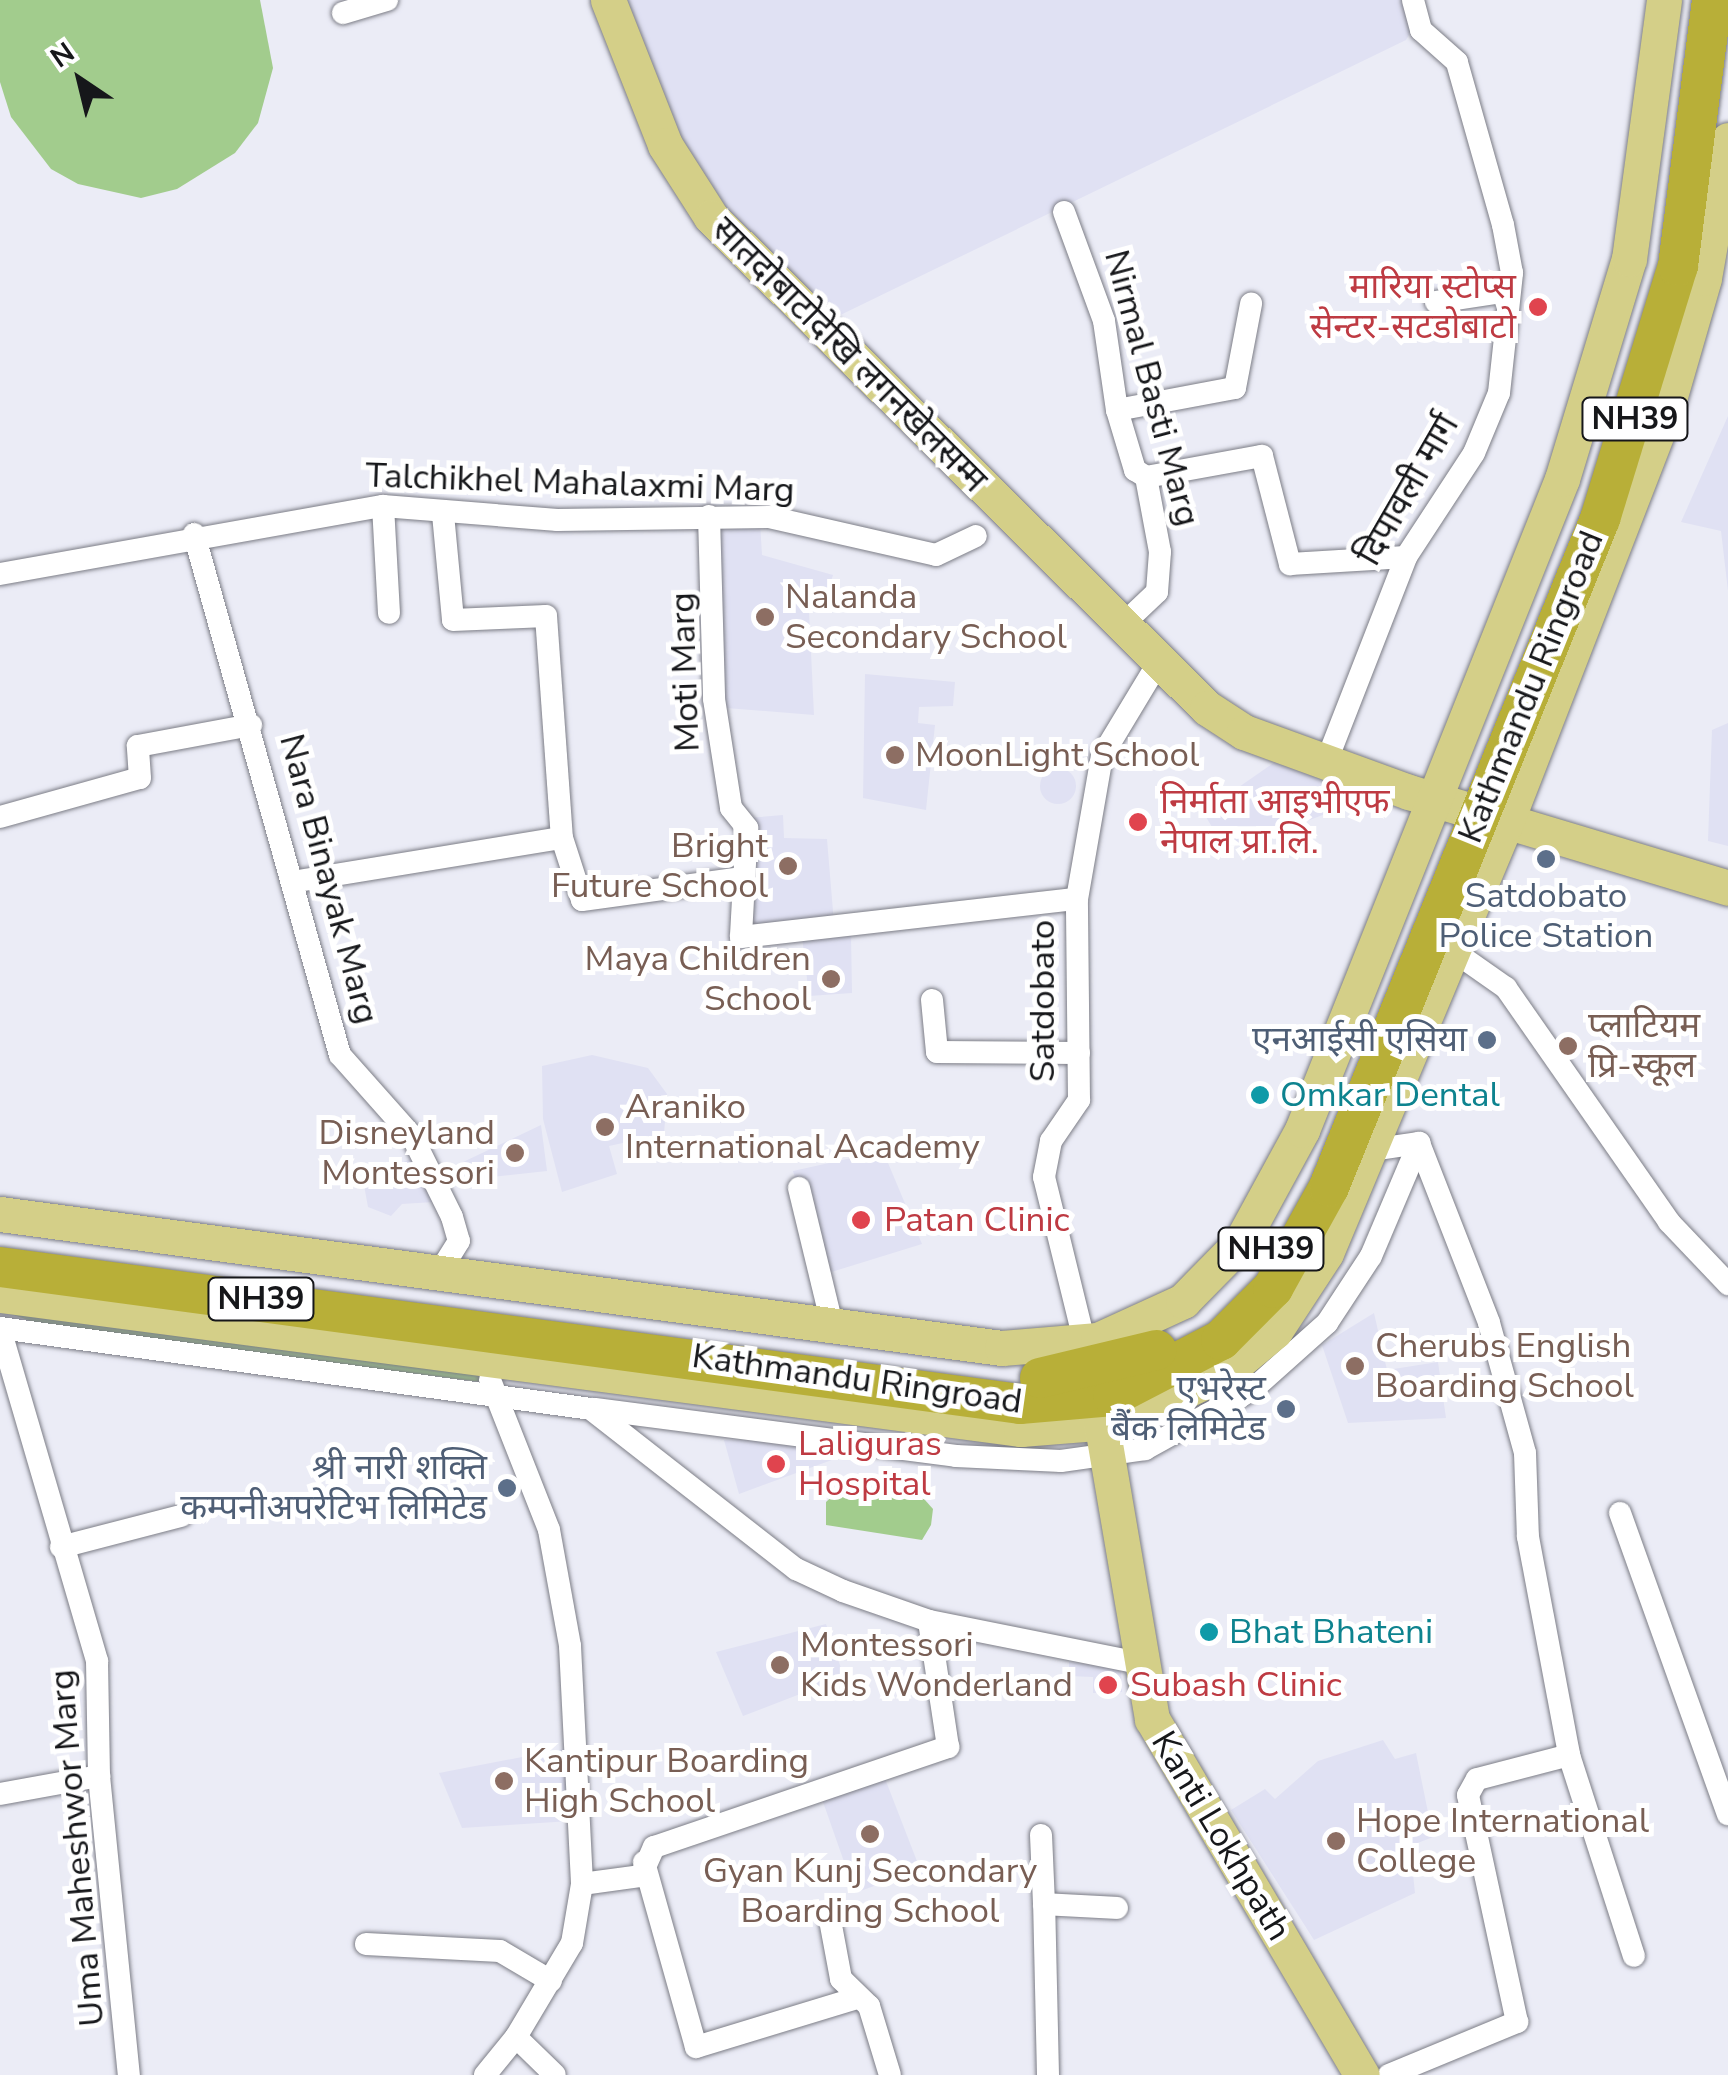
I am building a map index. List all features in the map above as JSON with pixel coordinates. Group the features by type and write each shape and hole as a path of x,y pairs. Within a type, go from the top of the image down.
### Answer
{"highway":[{"name":"Kathmandu Ringroad","path":"1470,813 1630,365 1674,178 1689,0"},
{"name":"Kathmandu Ringroad","path":"0,1267 986,1400 1097,1399 1182,1336 1274,1246 1470,813 1656,354 1694,179 1712,0"},
{"name":"Kathmandu Ringroad","path":"0,1240 980,1376 1097,1399"}],"main road":[{"name":"सातदोबाटोदेखि लगनखेलसम्म","path":"608,0 665,145 711,217 1120,628 1244,732 1470,813 1728,888"},
{"path":"0,1295 488,1371 968,1424 1097,1399 1174,1402 1268,1339 1321,1264 1452,950 1470,813 1612,328 1647,158 1664,0"},
{"path":"1470,813 1671,395 1728,143"},
{"path":"0,1214 442,1268 1002,1348 1097,1399"},
{"name":"Kanti Lokhpath","path":"1097,1399 1152,1719 1362,2075"}],"street":[{"path":"342,13 387,0"},
{"name":"दिपावली मार्ग","path":"1326,760 1406,557 1474,453 1499,394 1508,291 1503,225 1457,62 1421,30 1413,0"},
{"name":"Nirmal Basti Marg","path":"1064,212 1104,321 1117,410 1135,470 1146,477 1160,552 1157,592 1120,628"},
{"path":"1436,302 1508,291"},
{"path":"1117,410 1236,388 1251,304"},
{"path":"1146,477 1262,456 1290,564 1406,557"},
{"path":"383,506 389,613"},
{"name":"Talchikhel Mahalaxmi Marg","path":"0,574 194,534 383,506 443,514 769,518 936,555 976,536"},
{"path":"443,514 453,620 546,616 562,838 582,900 742,878"},
{"name":"Moti Marg","path":"709,516 714,699 731,808 746,828 741,937 1077,899"},
{"name":"Nara Binayak Marg","path":"194,534 298,881 340,1056 412,1136 452,1217 459,1241 442,1268"},
{"name":"Satdobato","path":"1097,1399 1044,1176 1051,1141 1079,1100 1077,899 1102,756 1158,663"},
{"path":"0,817 140,778 138,746 251,725"},
{"path":"298,881 562,838"},
{"path":"1452,950 1506,988 1669,1222 1728,1284"},
{"path":"932,1000 938,1052 1080,1053"},
{"path":"0,1328 403,1388 488,1371 591,1409 956,1456 1097,1399 1174,1436 1291,1360 1371,1256 1419,1142"},
{"path":"1371,1150 1419,1142"},
{"path":"1419,1142 1490,1323 1526,1454 1528,1537 1569,1755 1634,1956"},
{"path":"799,1188 832,1324"},
{"name":"Uma Maheshwor Marg","path":"0,1328 97,1661 99,1776 129,2075"},
{"path":"485,2075 516,2037 572,1942 582,1884 570,1646 549,1530 488,1371"},
{"path":"591,1409 796,1569 929,1621 1140,1663"},
{"path":"1620,1513 1728,1814"},
{"path":"61,1547 182,1516"},
{"path":"582,1884 630,1880 654,1848 948,1747 929,1621"},
{"path":"1389,2075 1517,2022 1468,1795 1477,1779 1569,1755"},
{"path":"0,1794 99,1776"},
{"path":"1041,1835 1048,2075"},
{"path":"644,1862 696,2047 854,1999 869,2006 890,2075"},
{"path":"1044,1904 1118,1908"},
{"path":"830,1920 854,1999"},
{"path":"366,1944 500,1951 551,1981"},
{"path":"516,2037 555,2075"}],"shaded area":[{"path":"622,0 1405,0 1413,28 1406,40 826,322 697,182"},
{"path":"1728,416 1728,591 1721,531 1681,522"},
{"name":"Nalanda Secondary School","path":"717,521 760,522 762,555 833,575 821,613 809,611 814,715 726,708 719,696"},
{"name":"MoonLight School","path":"865,674 955,682 953,706 919,707 918,723 935,725 926,810 863,798"},
{"path":"1728,723 1728,846 1708,841 1712,730"},
{"path":"1275,762 1347,786 1338,809 1246,845 1221,842 1203,812"},
{"path":"1058,768 1071,773 1076,786 1071,799 1058,804 1045,799 1040,786 1045,773"},
{"name":"Bright Future School","path":"783,815 784,838 827,839 834,923 744,931 748,818"},
{"name":"Maya Children School","path":"851,935 852,993 809,996 802,936"},
{"name":"Araniko International Academy","path":"592,1055 648,1068 667,1094 664,1134 609,1146 617,1174 562,1192 543,1119 542,1066"},
{"name":"Disneyland Montessori","path":"541,1125 547,1171 446,1182 442,1172"},
{"name":"Patan Clinic","path":"883,1151 922,1244 825,1274 793,1171"},
{"path":"410,1159 434,1202 402,1204 391,1216 368,1207 363,1180"},
{"name":"Cherubs English Boarding School","path":"1374,1313 1387,1370 1438,1362 1446,1418 1348,1423 1322,1345"},
{"name":"Laliguras Hospital","path":"818,1438 840,1457 739,1494 724,1440"},
{"name":"Montessori Kids Wonderland","path":"826,1624 844,1677 743,1716 716,1652"},
{"name":"Subash Clinic","path":"1069,1662 1121,1668 1122,1692 1093,1693 1093,1677 1069,1676"},
{"name":"Hope International College","path":"1383,1740 1395,1759 1416,1753 1433,1837 1410,1846 1415,1893 1314,1940 1231,1810 1265,1789 1275,1799 1318,1761"},
{"name":"Kantipur Boarding High School","path":"564,1749 571,1821 462,1828 439,1773"},
{"name":"Gyan Kunj Secondary Boarding School","path":"884,1776 920,1869 855,1893 822,1799"}],"green space":[{"path":"0,0 260,0 273,68 258,123 235,153 177,189 141,198 78,184 51,169 11,117 0,82"},
{"path":"0,1310 483,1374 481,1382 50,1328"},
{"path":"838,1491 917,1491 933,1509 931,1525 922,1540 826,1525 826,1502"}],"place":[{"name":"मारिया स्टोप्स सेन्टर-सटडोबाटो","path":"1538,307"},
{"name":"Nalanda Secondary School","path":"765,617"},
{"name":"MoonLight School","path":"895,755"},
{"name":"निर्माता आइभीएफ नेपाल प्रा.लि.","path":"1138,822"},
{"name":"Satdobato Police Station","path":"1546,859"},
{"name":"Bright Future School","path":"788,866"},
{"name":"Maya Children School","path":"831,979"},
{"name":"एनआईसी एसिया","path":"1487,1040"},
{"name":"प्लाटियम प्रि-स्कूल","path":"1568,1046"},
{"name":"Omkar Dental","path":"1260,1095"},
{"name":"Araniko International Academy","path":"605,1127"},
{"name":"Disneyland Montessori","path":"515,1153"},
{"name":"Patan Clinic","path":"861,1220"},
{"name":"Cherubs English Boarding School","path":"1355,1366"},
{"name":"एभरेस्ट बैंक लिमिटेड","path":"1286,1409"},
{"name":"Laliguras Hospital","path":"776,1464"},
{"name":"श्री नारी शक्ति कम्पनीअपरेटिभ लिमिटेड","path":"507,1488"},
{"name":"Bhat Bhateni","path":"1209,1632"},
{"name":"Montessori Kids Wonderland","path":"780,1665"},
{"name":"Subash Clinic","path":"1108,1685"},
{"name":"Kantipur Boarding High School","path":"504,1781"},
{"name":"Gyan Kunj Secondary Boarding School","path":"870,1834"},
{"name":"Hope International College","path":"1336,1841"}]}
